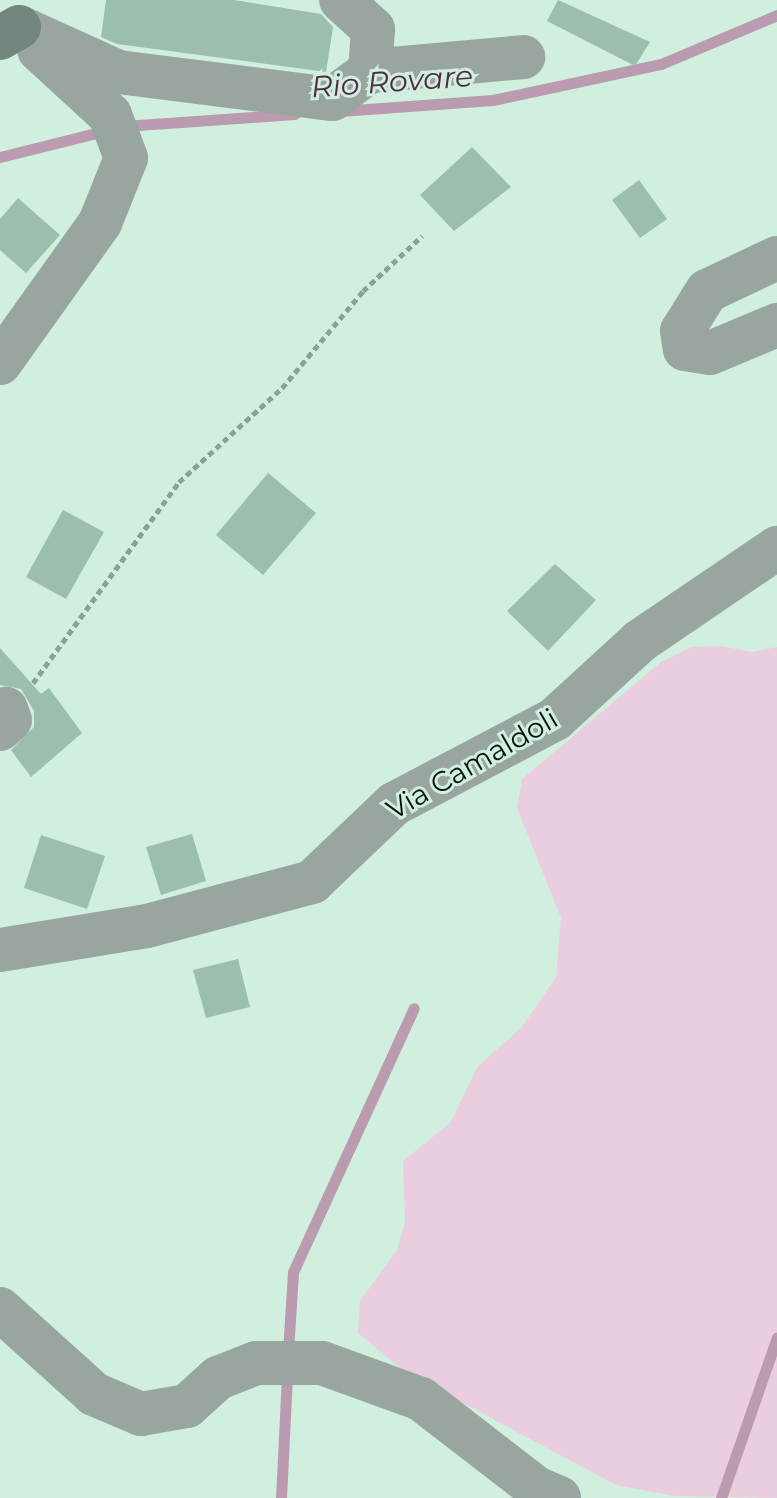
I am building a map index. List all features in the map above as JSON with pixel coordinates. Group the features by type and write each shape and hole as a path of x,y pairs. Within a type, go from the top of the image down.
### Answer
{"street":[{"path":"341,0 373,29 370,71"},
{"path":"12,22 118,72 332,99 370,71 523,57"},
{"path":"0,363 100,223 126,158 110,115 12,22"},
{"path":"777,258 707,291 682,331 685,349 710,353 777,325"},
{"name":"Via Camaldoli","path":"0,950 147,926 312,882 394,804 555,719 640,641 777,548"},
{"path":"0,1309 94,1394 141,1414 187,1406 218,1378 256,1363 322,1363 421,1399 559,1498"}],"path":[{"path":"3,719 48,669 179,482 282,388 363,291 422,236"}],"shaded area":[{"path":"721,646 752,652 777,647 777,1498 674,1496 616,1485 405,1372 358,1333 360,1301 397,1250 405,1222 403,1161 451,1122 477,1067 522,1027 556,977 561,918 517,808 522,779 661,662 691,647"}],"building":[{"path":"106,0 234,0 321,14 333,27 326,72 117,44 101,37"},
{"path":"558,0 650,42 635,66 547,21"},
{"path":"472,147 511,187 454,231 420,195"},
{"path":"639,180 667,219 640,238 612,200"},
{"path":"18,198 60,235 26,273 0,250 0,219"},
{"path":"268,473 316,513 263,575 216,535"},
{"path":"63,510 104,532 66,599 26,577"},
{"path":"555,564 596,600 548,651 507,611"},
{"path":"0,648 41,694 49,688 82,733 31,777 11,750 34,727 34,711 21,689 0,685"},
{"path":"192,834 206,881 161,895 146,847"},
{"path":"41,835 105,856 87,909 24,888"},
{"path":"238,959 250,1007 206,1018 193,970"}],"waterway":[{"name":"Rio Rovare","path":"340,111 493,100 661,64 777,15"},
{"name":"Rio Rovare","path":"124,126 295,114"},
{"name":"Rio Rovare","path":"0,157 108,130"},
{"path":"288,1352 293,1272 414,1008"},
{"path":"721,1498 777,1337"},
{"path":"281,1498 287,1374"}]}
